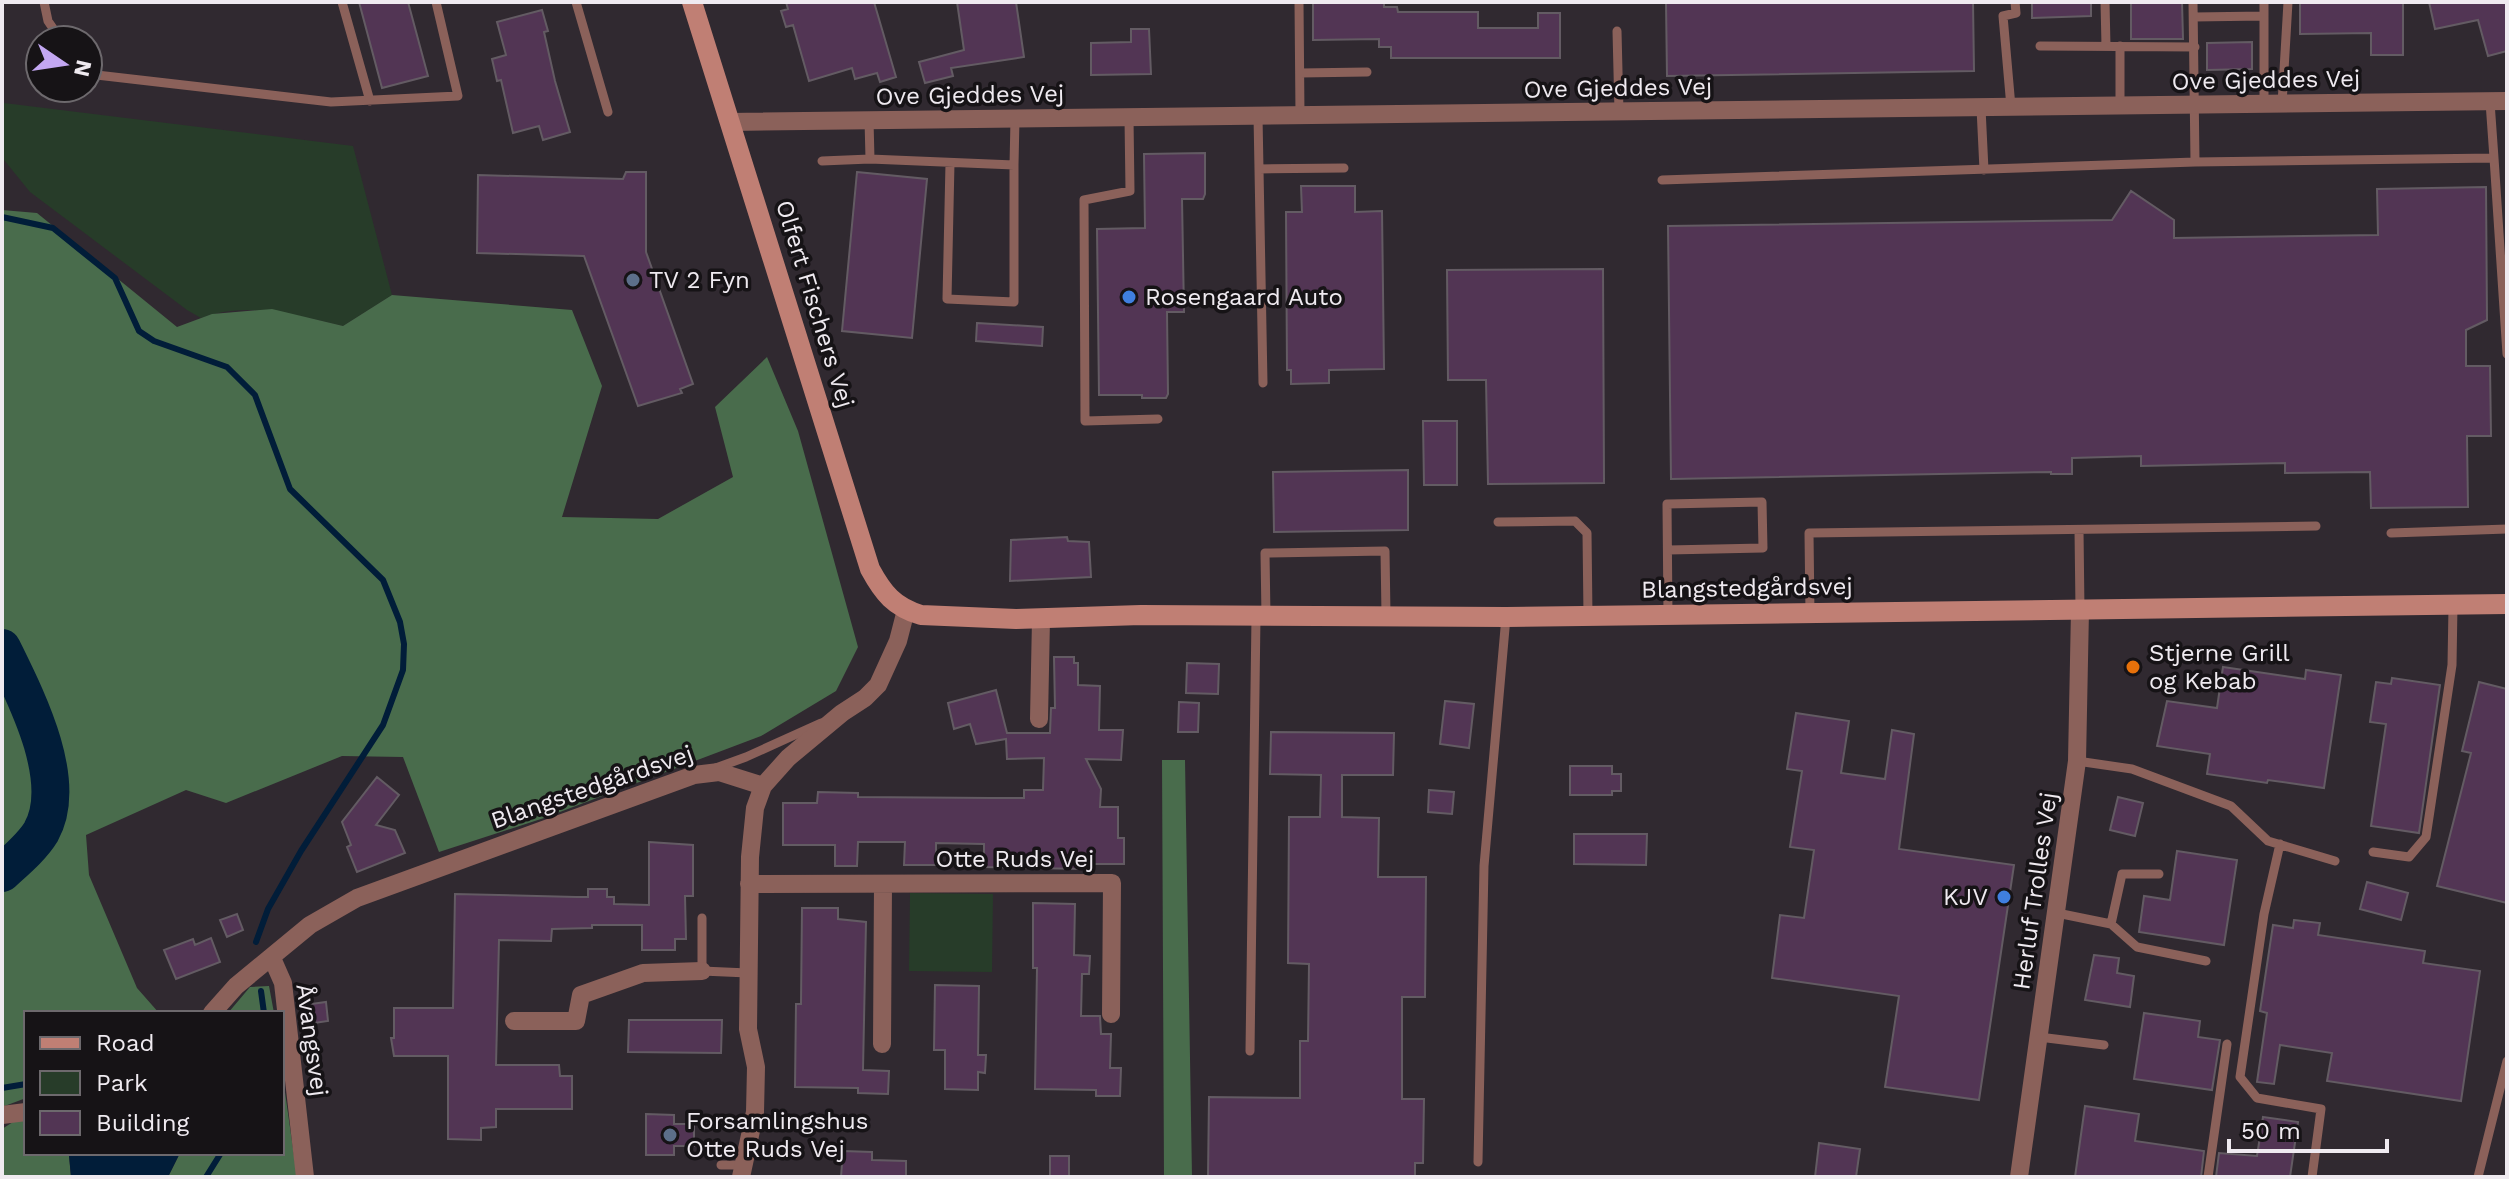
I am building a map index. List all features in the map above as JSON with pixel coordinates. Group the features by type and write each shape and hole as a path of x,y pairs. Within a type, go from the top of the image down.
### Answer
{"street":[{"name":"Olfert Fischers Vej","path":"692,2 870,569 882,591 906,610"},
{"name":"Ove Gjeddes Vej","path":"730,122 2498,102"},
{"name":"Blangstedgårdsvej","path":"906,610 921,615 1041,619 1141,615 1506,617 2507,604"},
{"path":"742,1171 751,1135 755,1097 756,1067 748,1029 748,973 751,832 755,808 763,786 804,742 878,685 898,641 906,610"},
{"name":"Herluf Trolles Vej","path":"2019,1177 2077,761 2080,610"},
{"path":"1039,719 1041,619"},
{"name":"Blangstedgårdsvej","path":"214,1011 236,986 326,914 357,898 694,775 719,772 763,786"},
{"name":"Otte Ruds Vej","path":"749,884 1112,883 1111,1014"},
{"path":"882,1044 883,884"},
{"name":"Åvangsvej","path":"272,958 283,983 305,1177"},
{"path":"514,1021 576,1021 581,995 643,973 702,971"}],"lane":[{"path":"44,2 50,24"},
{"path":"342,2 370,101"},
{"path":"104,76 331,102 458,96 436,2"},
{"path":"576,2 608,112"},
{"path":"1299,2 1300,115"},
{"path":"2011,107 2003,16 2016,13 2015,2"},
{"path":"2105,2 2106,46"},
{"path":"2193,2 2195,162"},
{"path":"2264,2 2273,104"},
{"path":"2273,104 2288,2"},
{"path":"2194,17 2264,16"},
{"path":"1617,31 1619,112"},
{"path":"2040,46 2195,47"},
{"path":"2120,46 2120,106"},
{"path":"1300,73 1367,72"},
{"path":"2498,102 2494,158 2507,354"},
{"path":"1981,108 1984,170"},
{"path":"1258,116 1263,383"},
{"path":"1129,118 1130,191 1084,200 1085,421 1158,419"},
{"path":"950,163 947,299 1014,302 1015,119"},
{"path":"869,120 870,159"},
{"path":"1662,180 2195,162 2494,158"},
{"path":"822,161 870,159 1014,165"},
{"path":"1259,169 1344,168"},
{"path":"1668,550 1763,548 1762,502 1667,504 1668,615"},
{"path":"1498,522 1575,521 1587,533 1588,616"},
{"path":"1810,614 1809,533 2316,526"},
{"path":"2391,533 2507,529"},
{"path":"2079,530 2080,610"},
{"path":"1250,1051 1265,553 1385,551 1386,617"},
{"path":"2373,852 2409,857 2426,837 2452,665 2453,604"},
{"path":"1478,1162 1484,866 1506,617"},
{"path":"694,775 746,757 842,713"},
{"path":"2077,761 2132,769 2231,806 2268,841 2335,861"},
{"path":"2280,844 2264,914 2240,1077 2257,1098 2321,1109 2312,1177"},
{"path":"2111,924 2122,874 2159,874"},
{"path":"2057,913 2111,924 2137,947 2206,961"},
{"path":"702,918 702,971 748,973"},
{"path":"2039,1037 2104,1045"},
{"path":"2208,1177 2227,1044"},
{"path":"2478,1177 2507,1061"},
{"path":"721,1165 742,1171"}],"green space":[{"path":"4,103 353,146 392,295 343,326 290,314 254,310 201,318 30,192 4,160"},
{"path":"2,210 37,213 177,327 212,314 272,309 343,326 392,295 572,310 602,386 562,517 658,519 733,477 715,407 767,357 798,431 858,647 836,691 761,736 544,818 439,852 403,757 342,756 226,803 186,790 86,835 89,875 137,988 157,1011 24,1011 24,1099 2,1107"},
{"path":"1162,760 1185,760 1192,1177 1164,1177"},
{"path":"910,893 993,894 992,972 909,971"},
{"path":"269,986 274,1011 230,1011 250,987"},
{"path":"284,1085 297,1177 168,1177 179,1155 284,1155"},
{"path":"24,1120 24,1155 70,1155 71,1177 2,1177 2,1129 13,1122"}],"water":[{"path":"69,1155 179,1155 168,1177 71,1177"}],"building":[{"path":"359,2 408,2 428,76 382,88"},
{"path":"786,2 874,2 896,77 880,82 877,73 855,79 852,68 809,81 793,25 786,27 781,11 788,9"},
{"path":"957,2 1016,2 1024,57 951,68 953,76 925,83 919,62 964,50"},
{"path":"1666,2 1973,2 1974,71 1667,76"},
{"path":"2032,2 2091,2 2091,16 2032,18"},
{"path":"2131,2 2182,2 2183,39 2131,39"},
{"path":"2300,2 2403,2 2403,55 2371,55 2371,33 2300,34"},
{"path":"2429,2 2507,2 2507,51 2488,56 2478,20 2435,29"},
{"path":"1313,3 1384,3 1384,7 1397,7 1398,12 1478,12 1478,28 1538,28 1538,13 1560,13 1560,58 1391,58 1391,47 1379,47 1379,39 1313,40"},
{"path":"542,10 555,81 570,132 543,140 539,126 513,133 501,80 497,81 492,59 506,55 497,22"},
{"path":"1131,29 1149,29 1151,74 1091,75 1091,43 1131,42"},
{"path":"2252,42 2252,69 2207,70 2207,43"},
{"path":"1205,153 1203,199 1182,199 1184,312 1167,312 1168,394 1166,398 1099,395 1097,229 1145,228 1144,154"},
{"path":"626,172 646,172 646,252 693,384 680,389 682,393 638,406 584,256 477,253 478,175 623,179"},
{"path":"857,172 927,179 912,338 842,331"},
{"path":"1301,186 1355,186 1355,212 1382,211 1384,369 1329,370 1329,383 1291,384 1291,370 1287,370 1286,212 1302,212"},
{"path":"2486,187 2487,320 2466,330 2466,366 2490,366 2491,436 2467,436 2468,507 2371,508 2370,472 2285,473 2285,463 2141,466 2141,456 2072,458 2072,474 1671,479 1668,226 2112,220 2131,191 2174,220 2174,238 2378,235 2377,189"},
{"path":"1603,269 1604,483 1488,484 1486,380 1448,380 1447,270"},
{"path":"977,323 1043,327 1042,346 976,341"},
{"path":"1423,421 1457,421 1457,485 1424,485"},
{"path":"1408,470 1408,530 1274,532 1273,472"},
{"path":"1067,537 1068,541 1089,542 1091,577 1010,581 1011,540"},
{"path":"1054,657 1074,657 1074,663 1078,663 1078,685 1100,686 1099,730 1123,730 1121,760 1086,759 1101,789 1100,807 1118,807 1118,838 1124,838 1124,864 1085,864 1085,869 984,867 984,844 936,843 936,865 904,865 905,842 858,842 857,866 835,866 835,845 783,845 783,803 817,803 818,792 858,793 858,797 1024,798 1024,790 1043,790 1044,758 1007,759 1006,739 976,744 970,724 954,729 948,703 996,690 1007,733 1050,733 1051,708 1055,708"},
{"path":"1187,663 1219,664 1218,694 1186,693"},
{"path":"2223,667 2305,679 2306,670 2341,675 2324,788 2207,774 2210,754 2157,746 2167,701 2217,708"},
{"path":"2392,678 2440,685 2419,833 2371,826 2386,724 2370,722 2376,682 2391,684"},
{"path":"2479,682 2507,689 2507,903 2437,886 2471,753 2462,751"},
{"path":"1445,701 1474,704 1469,748 1440,744"},
{"path":"1179,702 1199,703 1198,732 1178,732"},
{"path":"1796,713 1849,721 1841,773 1885,779 1892,730 1914,734 1899,849 2014,865 1979,1100 1885,1087 1899,996 1772,978 1780,915 1804,918 1814,850 1790,847 1802,771 1787,769"},
{"path":"1271,732 1394,733 1393,775 1342,775 1342,817 1379,818 1378,877 1426,877 1425,997 1402,997 1402,1099 1424,1099 1423,1163 1415,1163 1415,1177 1208,1177 1209,1097 1300,1098 1300,1041 1308,1041 1309,964 1288,963 1289,817 1320,817 1321,775 1270,774"},
{"path":"1570,766 1612,766 1612,774 1621,774 1621,791 1612,791 1612,795 1570,795"},
{"path":"377,777 399,795 376,825 395,830 405,853 357,872 342,822"},
{"path":"1429,790 1454,792 1452,814 1428,812"},
{"path":"2118,797 2143,803 2135,836 2110,830"},
{"path":"1574,834 1647,834 1646,865 1574,864"},
{"path":"649,842 693,845 693,896 685,896 686,939 675,939 675,950 642,950 642,925 552,929 551,941 499,940 496,1065 559,1065 560,1076 572,1076 572,1109 496,1109 496,1127 481,1128 481,1140 448,1139 448,1056 394,1056 391,1038 394,1038 394,1008 453,1008 455,894 588,897 588,889 607,889 607,897 614,897 614,904 649,905"},
{"path":"2177,851 2237,860 2224,945 2139,932 2144,896 2170,900"},
{"path":"2367,882 2408,893 2401,920 2360,909"},
{"path":"1033,903 1075,904 1074,955 1090,956 1089,974 1082,974 1081,1016 1100,1016 1101,1034 1111,1034 1110,1068 1121,1068 1120,1096 1096,1096 1096,1090 1035,1089 1037,968 1033,968"},
{"path":"802,908 838,908 838,919 866,922 863,1070 889,1071 888,1094 858,1093 858,1088 795,1087 796,1004 801,1004"},
{"path":"237,914 243,930 227,937 220,920"},
{"path":"2294,920 2320,923 2318,935 2425,951 2423,963 2480,971 2461,1101 2327,1081 2332,1053 2280,1045 2274,1084 2257,1082 2267,1013 2260,1011 2273,925 2293,928"},
{"path":"211,938 220,962 176,979 164,950 193,939 195,945"},
{"path":"2094,955 2119,958 2117,973 2134,976 2130,1007 2085,1000"},
{"path":"935,985 979,986 978,1055 986,1055 985,1073 978,1072 978,1090 945,1089 945,1050 934,1050"},
{"path":"326,1002 328,1021 307,1024 304,1005"},
{"path":"2144,1013 2200,1021 2198,1037 2220,1040 2212,1090 2134,1079"},
{"path":"629,1020 722,1020 721,1053 628,1052"},
{"path":"2085,1106 2139,1114 2135,1141 2204,1151 2201,1177 2075,1177"},
{"name":"Forsamlingshus Otte Ruds Vej","path":"646,1114 674,1115 674,1124 694,1124 694,1146 674,1146 674,1155 646,1155"},
{"path":"2263,1117 2298,1122 2290,1177 2216,1177 2219,1153 2257,1156"},
{"path":"1819,1143 1860,1149 1856,1177 1815,1177"},
{"path":"843,1151 872,1152 872,1160 906,1161 906,1177 841,1177"},
{"path":"1050,1156 1069,1156 1069,1177 1050,1177"}],"waterway":[{"path":"2,217 53,228 115,278 139,331 154,341 227,367 255,395 290,489 383,580 400,622 404,644 403,670 383,725 301,851 268,909 256,942"},
{"path":"2,648 41,738 50,788 49,811 41,832 2,873"},
{"path":"261,991 264,1011"},
{"path":"2,1088 24,1084"},
{"path":"206,1177 220,1155"}],"place":[{"name":"TV 2 Fyn","path":"633,280"},
{"name":"Rosengaard Auto","path":"1129,297"},
{"name":"Stjerne Grill og Kebab","path":"2133,667"},
{"name":"KJV","path":"2004,897"},
{"name":"Forsamlingshus Otte Ruds Vej","path":"670,1135"}]}
